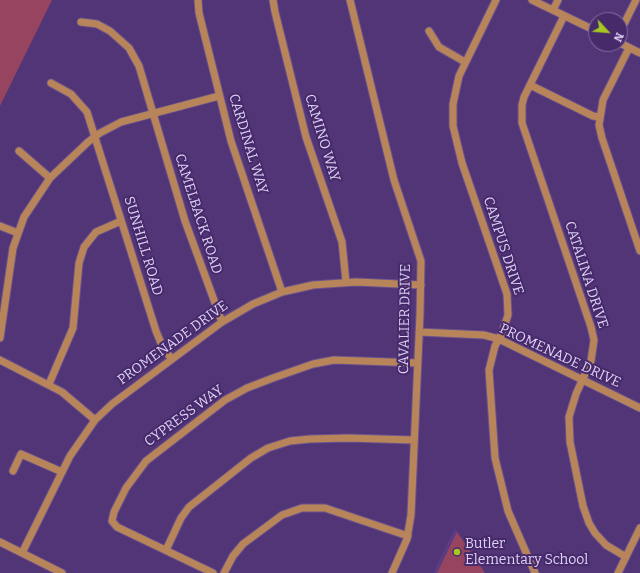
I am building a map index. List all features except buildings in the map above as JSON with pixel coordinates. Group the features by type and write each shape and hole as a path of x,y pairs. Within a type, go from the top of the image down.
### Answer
{"street":[{"name":"CARDINAL WAY","path":"198,0 199,13 233,149 282,292"},
{"name":"CAMINO WAY","path":"273,0 274,12 306,137 342,242 346,282"},
{"name":"CAVALIER DRIVE","path":"350,0 394,180 421,261 411,515 408,536 392,573"},
{"name":"CAMPUS DRIVE","path":"496,0 465,62 454,96 453,126 462,163 507,294 508,315 491,359 489,370 495,458 508,510 535,573"},
{"path":"532,0 588,27"},
{"path":"553,10 558,0"},
{"path":"628,16 636,0"},
{"name":"CATALINA DRIVE","path":"564,16 530,85 522,105 522,123 524,135 593,334 593,356 573,401 569,422 570,442 583,506 589,523 600,540 611,549 626,557"},
{"name":"CAMELBACK ROAD","path":"81,22 97,24 110,30 129,48 139,66 186,220 222,322"},
{"path":"429,31 439,47 465,62"},
{"path":"640,53 629,48 605,96 599,117 602,138 640,251"},
{"name":"SUNHILL ROAD","path":"51,83 71,94 78,100 87,112 156,331 163,348 172,359"},
{"path":"530,85 593,116 599,117"},
{"path":"0,338 4,323 3,291 18,233 31,204 50,178 77,150 95,137 121,122 152,112 219,96"},
{"path":"19,151 50,178"},
{"path":"48,384 73,328 79,263 84,247 96,232 121,221"},
{"path":"0,226 18,233"},
{"name":"PROMENADE DRIVE","path":"22,553 75,447 95,420 112,404 222,322 248,306 282,292 313,285 346,282 421,285"},
{"name":"PROMENADE DRIVE","path":"419,332 484,335 499,339 640,408"},
{"name":"CYPRESS WAY","path":"213,573 117,527 112,521 114,512 131,479 146,461 215,407 252,386 325,362 343,359 418,363"},
{"path":"0,360 48,384 67,396 95,420"},
{"path":"166,550 181,518 189,507 251,458 268,448 290,441 310,439 348,438 414,440"},
{"path":"13,471 21,454 62,472"},
{"path":"224,573 235,552 243,544 282,515 302,508 325,508 408,536"},
{"path":"618,573 640,528"},
{"path":"0,542 60,573"}],"shaded area":[{"path":"0,0 52,0 0,106"},
{"name":"Butler Elementary School","path":"455,528 485,573 433,573"},
{"name":"Butler Elementary School","path":"457,532 485,573 437,573"}],"place":[{"name":"Butler Elementary School","path":"457,552"}]}
